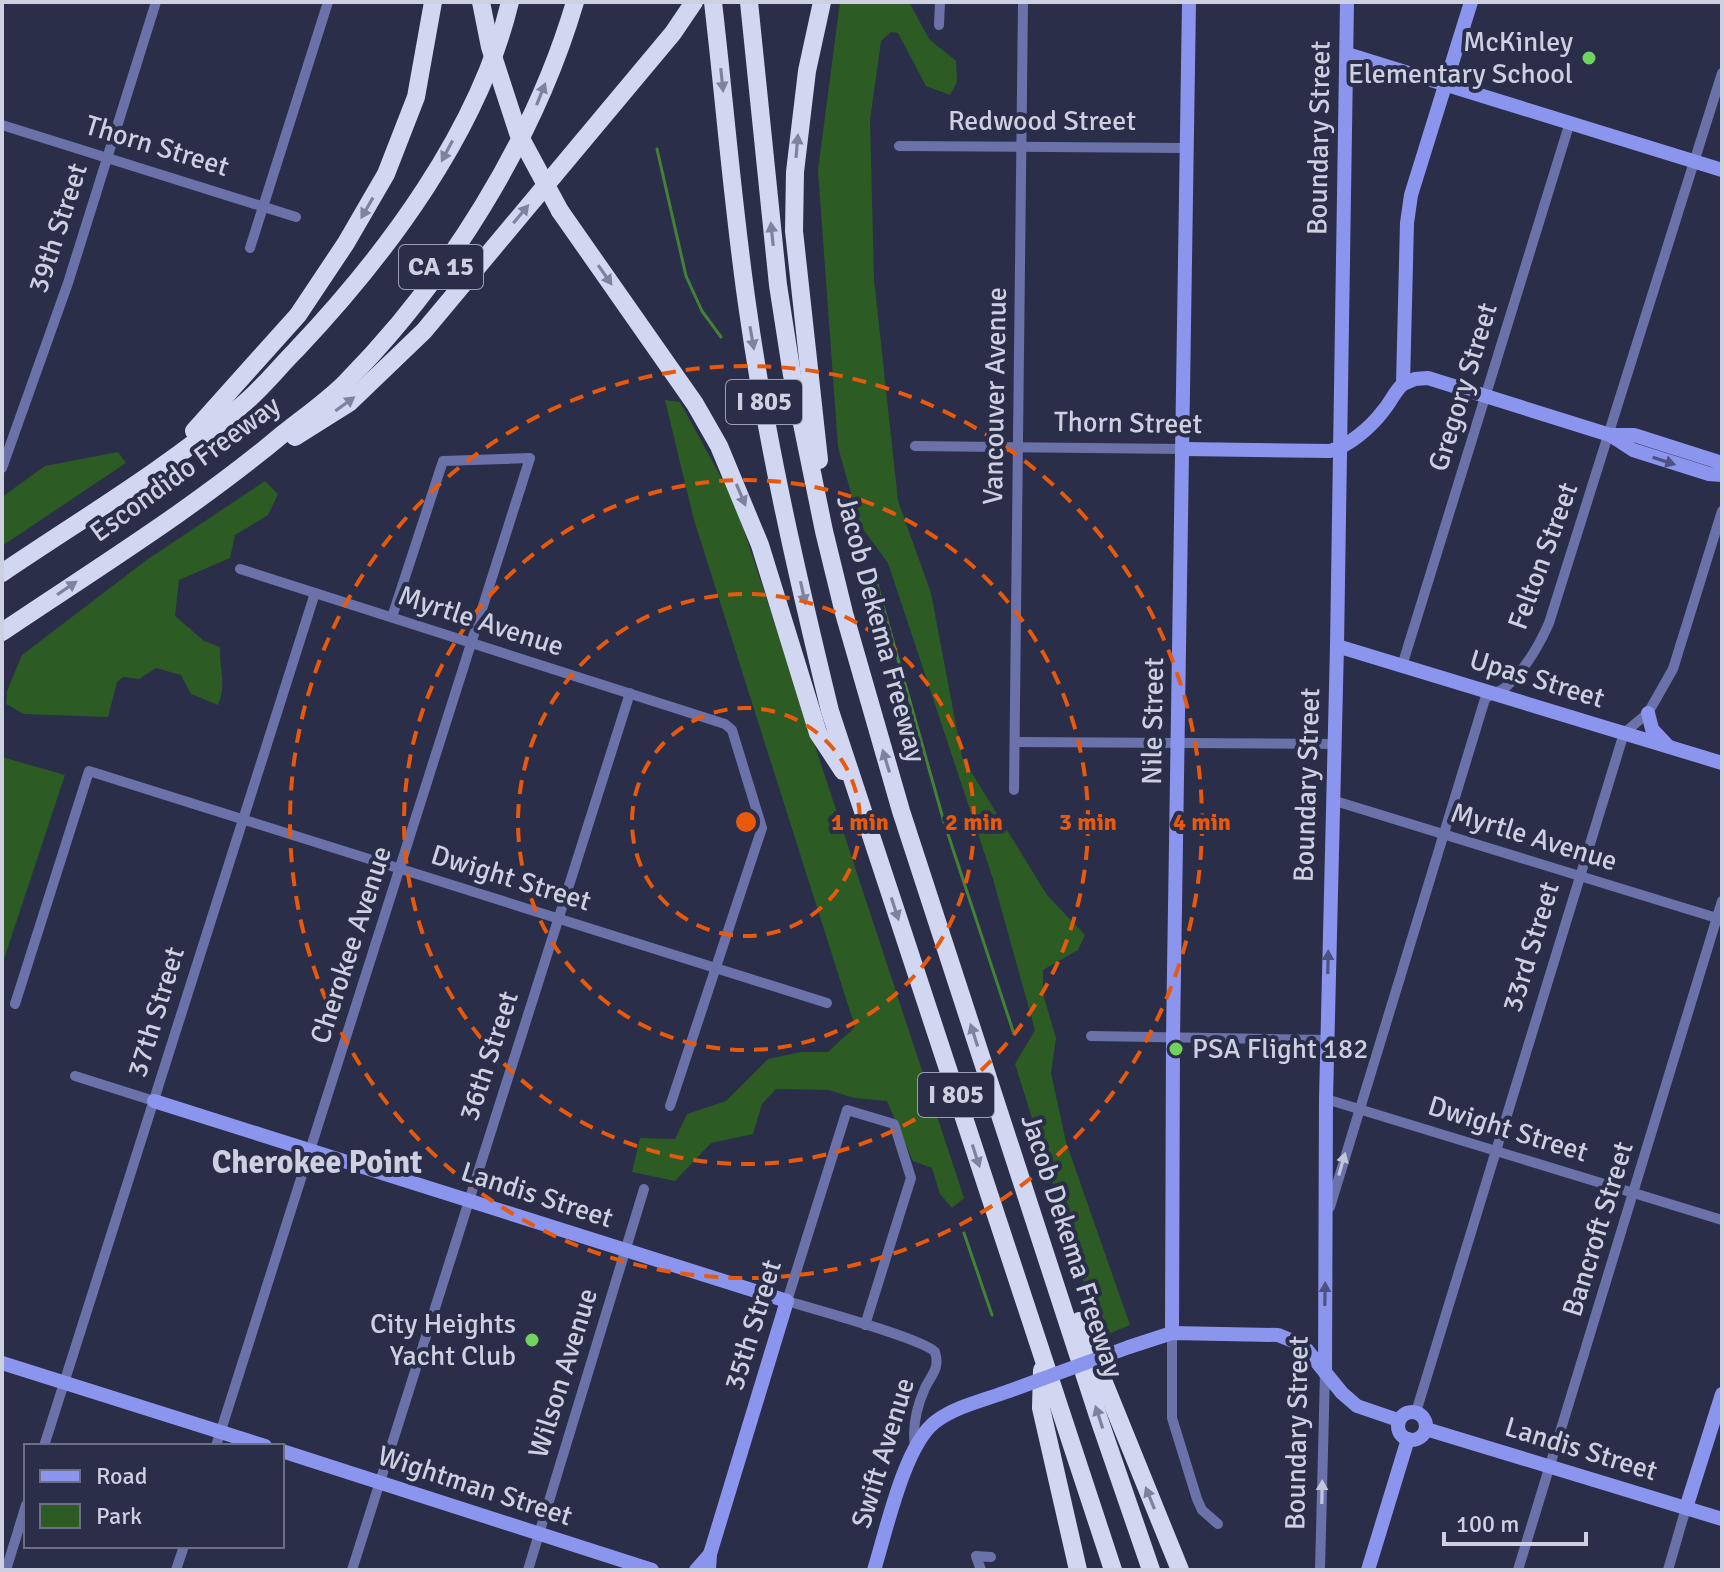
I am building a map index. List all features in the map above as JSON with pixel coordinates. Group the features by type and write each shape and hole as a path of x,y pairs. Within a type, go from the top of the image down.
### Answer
{"highway":[{"path":"169,460 298,315 354,230 386,174 416,97 433,2"},
{"path":"481,2 490,47 518,133 560,211 695,404 719,446 760,545 818,733 857,794"},
{"name":"Escondido Freeway","path":"2,573 169,460 243,405 341,301 435,173 470,109 504,25 510,2"},
{"name":"Escondido Freeway","path":"2,632 232,477 343,384 393,329 439,271 484,203 536,107 575,2"},
{"path":"232,477 349,403 424,331 673,33 694,2"},
{"name":"I 805","path":"713,2 748,312 768,425 830,711 1113,1570"},
{"name":"Jacob Dekema Freeway","path":"749,2 787,345 808,461 844,613 901,811 1151,1570"},
{"path":"822,2 799,124 794,231 818,452 844,613"},
{"path":"1025,1189 1180,1570"},
{"path":"1042,1356 1041,1408 1078,1570"}],"street":[{"name":"39th Street","path":"2,468 7,436 20,422 68,283 156,2"},
{"path":"250,248 328,2"},
{"path":"939,25 940,2"},
{"name":"Vancouver Avenue","path":"1014,790 1023,2"},
{"name":"Nile Street","path":"1189,2 1173,1037 1172,1418 1197,1499 1202,1510 1218,1524"},
{"name":"Boundary Street","path":"1320,1570 1347,2"},
{"path":"1403,384 1407,223 1411,195 1471,2"},
{"path":"1347,54 1722,170"},
{"name":"Felton Street","path":"1326,1220 1485,699 1504,689 1522,669 1549,623 1722,73"},
{"name":"Gregory Street","path":"1402,666 1570,122"},
{"name":"Thorn Street","path":"2,125 296,217"},
{"name":"Redwood Street","path":"899,146 1185,148"},
{"path":"1340,449 1385,409 1395,391 1403,384 1428,378 1610,435 1633,450 1709,474 1722,475"},
{"path":"1610,435 1634,435 1722,463"},
{"name":"Thorn Street","path":"915,446 1340,449"},
{"name":"Cherokee Avenue","path":"219,1439 530,458 443,461 392,617"},
{"path":"1624,733 1648,713 1673,669 1722,511"},
{"name":"Myrtle Avenue","path":"240,569 725,724 732,730 762,828 716,968"},
{"name":"37th Street","path":"45,1444 315,593"},
{"name":"Upas Street","path":"1337,646 1722,763"},
{"name":"36th Street","path":"352,1570 630,693"},
{"path":"1648,713 1652,729 1668,747"},
{"name":"33rd Street","path":"1416,1412 1624,733"},
{"path":"1015,742 1333,744"},
{"name":"Dwight Street","path":"15,1004 89,771 827,1003"},
{"name":"Myrtle Avenue","path":"1332,800 1719,919"},
{"name":"Bancroft Street","path":"1518,1570 1722,901"},
{"path":"670,1106 716,968"},
{"path":"1091,1036 1327,1040"},
{"name":"Landis Street","path":"75,1076 922,1343 935,1352"},
{"name":"Dwight Street","path":"1326,1099 1722,1220"},
{"name":"35th Street","path":"709,1570 710,1554 847,1110 894,1124 911,1178 865,1325"},
{"name":"Wilson Avenue","path":"528,1570 644,1189"},
{"path":"915,1446 937,1420 955,1411 1172,1333 1278,1335 1298,1343 1357,1406 1398,1420"},
{"name":"Swift Avenue","path":"874,1570 915,1446 914,1423 924,1391 936,1370 935,1352"},
{"path":"2,1363 64,1382 219,1439 252,1444"},
{"path":"1668,1570 1722,1394"},
{"path":"1416,1412 1424,1418 1426,1429 1419,1438 1408,1439 1398,1431 1398,1420 1403,1414 1416,1412"},
{"name":"Landis Street","path":"1426,1429 1722,1519"},
{"path":"1368,1570 1408,1439"},
{"name":"Wightman Street","path":"284,1452 652,1570"},
{"path":"6,1570 24,1512"},
{"path":"176,1570 183,1548"},
{"name":"35th Street","path":"696,1570 710,1554"},
{"path":"981,1570 976,1556 991,1557"}],"green space":[{"path":"840,2 909,2 929,39 956,61 957,82 950,95 926,86 898,33 891,32 881,41 870,120 874,279 898,501 931,593 962,757 1047,895 1085,935 1078,950 1043,970 1043,994 1056,1038 1051,1073 1066,1142 1130,1325 1101,1337 1015,1064 1035,1030 993,879 888,563 860,525 838,447 818,170"},
{"path":"665,400 680,402 735,503 964,1198 952,1208 940,1194 932,1168 913,1161 887,1101 854,1098 829,1090 776,1089 762,1104 753,1134 711,1143 675,1181 632,1172 640,1138 675,1139 687,1114 726,1101 768,1059 801,1052 828,1052 855,1027 694,520"},
{"path":"118,452 126,463 2,546 2,497 45,466"},
{"path":"265,481 278,494 268,515 235,535 230,558 179,580 175,616 204,641 220,647 222,683 218,705 191,694 181,675 156,668 139,679 123,677 117,682 108,717 24,714 6,704 7,691 22,655 148,559"},
{"path":"2,757 65,775 2,965"}],"waterway":[{"path":"657,149 686,276 702,311 721,337"},
{"path":"876,581 944,822 1013,1031"},
{"path":"964,1233 992,1315"}],"place":[{"name":"McKinley Elementary School","path":"1589,58"},
{"name":"PSA Flight 182","path":"1176,1049"},
{"name":"City Heights Yacht Club","path":"532,1340"}],"district":[{"name":"Cherokee Point","path":"317,1162"}]}
